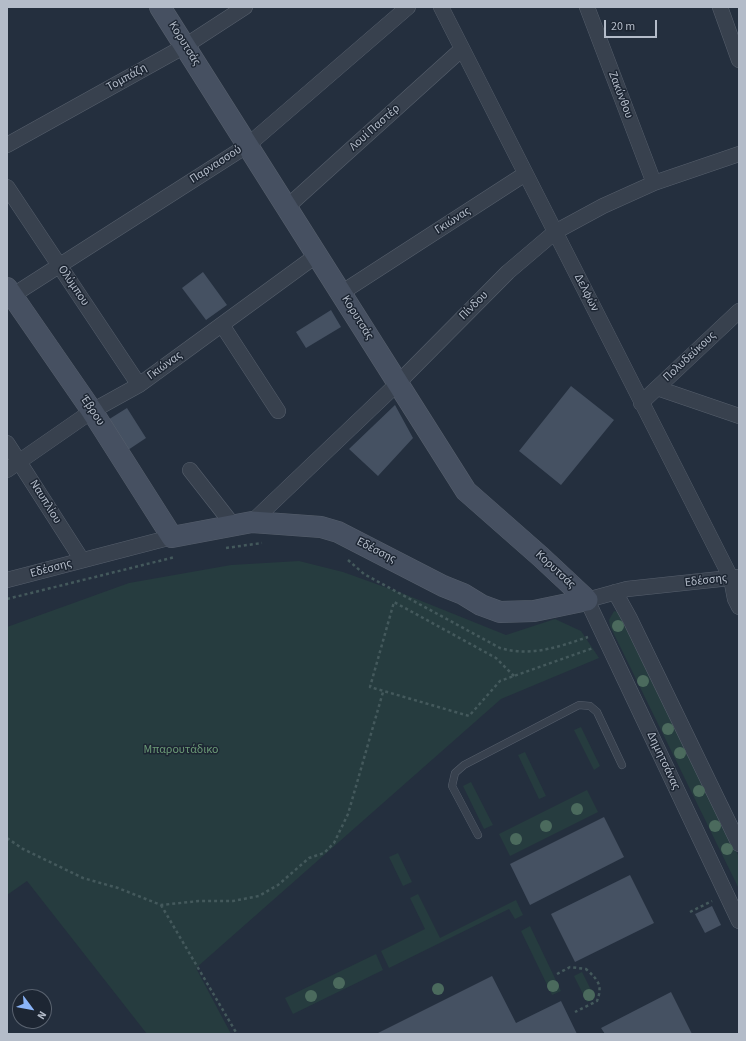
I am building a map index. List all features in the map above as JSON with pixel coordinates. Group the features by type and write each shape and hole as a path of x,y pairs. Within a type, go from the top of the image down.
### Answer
{"street":[{"name":"Κορυτσάς","path":"160,7 466,492 540,556 587,600"},
{"name":"Τομπάζη","path":"7,144 185,46 244,7"},
{"name":"Παρνασσού","path":"9,294 60,266 248,145 408,7"},
{"name":"Δελφών","path":"441,7 640,402 735,578 735,599 739,607"},
{"name":"Ζακύνθου","path":"587,7 654,183"},
{"path":"720,7 739,60"},
{"name":"Λουί Παστέρ","path":"287,207 462,50"},
{"name":"Πίνδου","path":"243,524 398,383 508,272 555,232 603,206 654,183 739,154"},
{"name":"Γκιώνας","path":"341,293 525,174"},
{"name":"Ολύμπου","path":"7,187 139,385"},
{"name":"Γκιώνας","path":"13,465 92,410 139,385 317,255"},
{"name":"Έβρου","path":"9,294 92,410 176,547"},
{"name":"Πολυδεύκους","path":"640,402 739,311"},
{"path":"222,324 278,410"},
{"path":"657,388 739,416"},
{"name":"Ναυπλίου","path":"7,444 13,465 82,560"},
{"path":"190,470 243,524"},
{"name":"Εδέσσης","path":"7,580 82,560 176,547 243,524 321,527 338,532 463,594 481,605 500,612 534,611 587,600 627,588 668,586 735,578"},
{"path":"615,592 630,619 739,844"},
{"name":"Δημητσάνας","path":"587,600 739,920"}],"lane":[{"path":"478,835 452,786 455,773 464,765 579,705 590,706 597,712 622,765"}],"path":[{"path":"224,548 267,543"},
{"name":"Εδέσσης","path":"7,599 176,547"},
{"name":"Εδέσσης","path":"344,556 357,570 500,648 512,651 540,652 605,638"},
{"path":"514,676 496,658 394,602 370,687 469,716 500,681 514,676 605,638"},
{"path":"7,838 23,849 84,878 118,888 161,905 199,901 233,901 258,896 278,885 309,858 324,853 334,843 348,814 383,692"},
{"path":"690,912 726,894"},
{"path":"161,905 237,1034"},
{"path":"556,974 570,967 586,968 598,981 600,993 597,1001 575,1012"}],"green space":[{"name":"Μπαρουτάδικο","path":"299,561 343,572 404,594 506,635 555,619 581,631 599,658 501,699 196,968 231,1034 147,1034 27,881 7,895 7,627 129,583 231,565"},
{"path":"614,611 618,612 739,857 739,889 610,626 609,620"},
{"path":"581,727 600,766 594,770 574,730"},
{"path":"525,752 546,796 539,799 518,755"},
{"path":"471,782 493,825 484,829 463,786"},
{"path":"587,790 598,812 510,856 499,834"},
{"path":"398,853 412,882 403,886 389,857"},
{"path":"418,894 440,938 516,900 523,915 515,919 509,909 389,968 381,951 425,929 410,898"},
{"path":"530,926 561,991 552,995 521,931"},
{"path":"376,954 383,970 293,1014 285,998"},
{"path":"582,972 595,998 587,1002 574,976"}],"building":[{"path":"203,272 227,305 206,320 182,288"},
{"path":"331,310 341,327 306,348 296,332"},
{"path":"571,386 614,420 561,485 519,451"},
{"path":"395,405 413,438 378,476 349,449"},
{"path":"127,408 146,438 122,454 103,423"},
{"path":"604,817 624,857 530,905 510,864"},
{"path":"630,875 654,923 575,962 551,914"},
{"path":"712,906 721,925 705,933 695,914"},
{"path":"492,976 516,1023 561,1001 577,1034 376,1034"},
{"path":"671,992 692,1034 605,1034 601,1028"}]}
